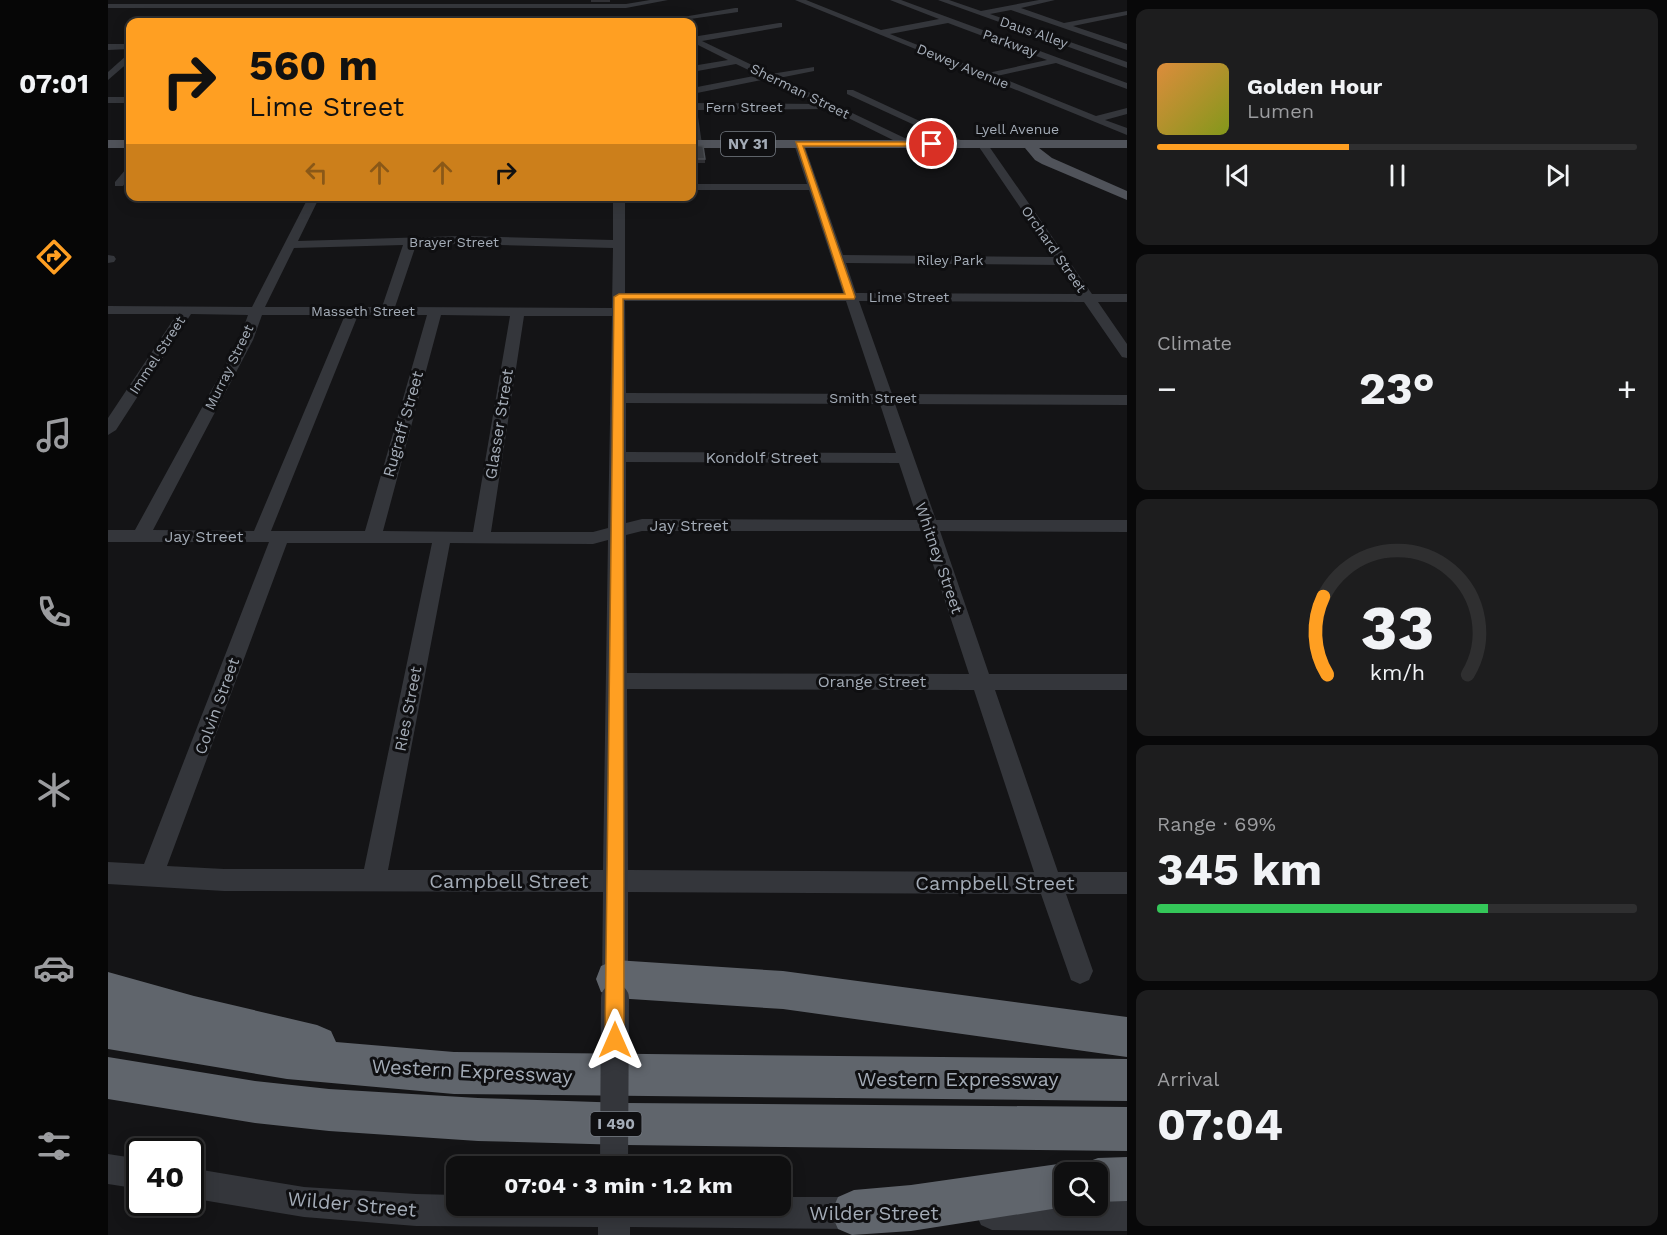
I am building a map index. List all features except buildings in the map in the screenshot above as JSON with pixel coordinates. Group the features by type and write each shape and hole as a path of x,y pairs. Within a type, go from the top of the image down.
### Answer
{"highway":[{"path":"615,988 783,990 1127,1037"},
{"path":"108,992 274,1036 454,1072"},
{"name":"Western Expressway","path":"108,1029 287,1058 454,1072 602,1077 1127,1080"},
{"name":"I 490","path":"108,1078 250,1102 447,1120 597,1124 1127,1129"},
{"path":"1108,1180 1127,1179"},
{"path":"854,1213 919,1207 1054,1187"}],"main road":[{"path":"108,144 126,144"},
{"name":"Lyell Avenue","path":"696,144 1127,144"},
{"name":"NY 31","path":"1006,144 1127,196"},
{"name":"NY 31","path":"1029,144 1036,154 1047,161"}],"street":[{"path":"143,6 150,0"},
{"path":"108,6 187,6 216,3 344,6 365,3 407,10 450,3 463,10 520,3 570,11 664,0"},
{"name":"Dewey Avenue","path":"799,0 1127,132"},
{"name":"Parkway","path":"894,0 1127,86"},
{"name":"Daus Alley","path":"942,0 1127,65"},
{"path":"989,0 1126,45"},
{"path":"880,33 1052,0"},
{"path":"626,3 637,12"},
{"path":"175,17 187,6"},
{"path":"261,14 269,6"},
{"path":"339,14 344,6"},
{"path":"683,18 735,10"},
{"path":"1065,25 1127,13"},
{"path":"696,41 779,25"},
{"name":"Sherman Street","path":"696,43 909,144"},
{"path":"987,76 1126,45"},
{"path":"108,47 126,47"},
{"path":"108,77 126,61"},
{"path":"696,68 736,61"},
{"path":"696,90 811,69"},
{"path":"816,99 866,88"},
{"path":"850,92 964,144"},
{"path":"108,100 126,100"},
{"name":"Fern Street","path":"696,106 832,107"},
{"path":"1095,119 1127,111"},
{"name":"Whitney Street","path":"799,144 1080,971"},
{"name":"Orchard Street","path":"982,144 1127,354"},
{"path":"119,184 126,176"},
{"path":"696,187 813,187"},
{"name":"Murray Street","path":"141,536 246,340 256,310 312,201"},
{"path":"614,1156 619,201"},
{"path":"387,311 411,241"},
{"name":"Brayer Street","path":"288,245 411,241 619,244"},
{"name":"Riley Park","path":"838,259 1063,261"},
{"name":"Lime Street","path":"619,304 851,297 1127,298"},
{"name":"Masseth Street","path":"108,310 518,312 619,304"},
{"name":"Immel Street","path":"108,430 187,310"},
{"name":"Colvin Street","path":"152,874 270,537 353,311"},
{"name":"Rugraff Street","path":"372,537 435,311"},
{"name":"Glasser Street","path":"481,537 518,312"},
{"name":"Smith Street","path":"618,398 1127,400"},
{"name":"Kondolf Street","path":"618,457 905,458"},
{"name":"Jay Street","path":"108,536 593,538 642,525 1127,526"},
{"name":"Ries Street","path":"374,880 442,537"},
{"name":"Orange Street","path":"617,681 1127,682"},
{"name":"Campbell Street","path":"108,873 224,880 1127,883"},
{"path":"108,1168 126,1171"},
{"name":"Wilder Street","path":"204,1186 258,1196 354,1207 614,1218 854,1213 1127,1215"}],"route":[{"path":"615,1040 619,297 851,297 799,144 932,144"}]}
